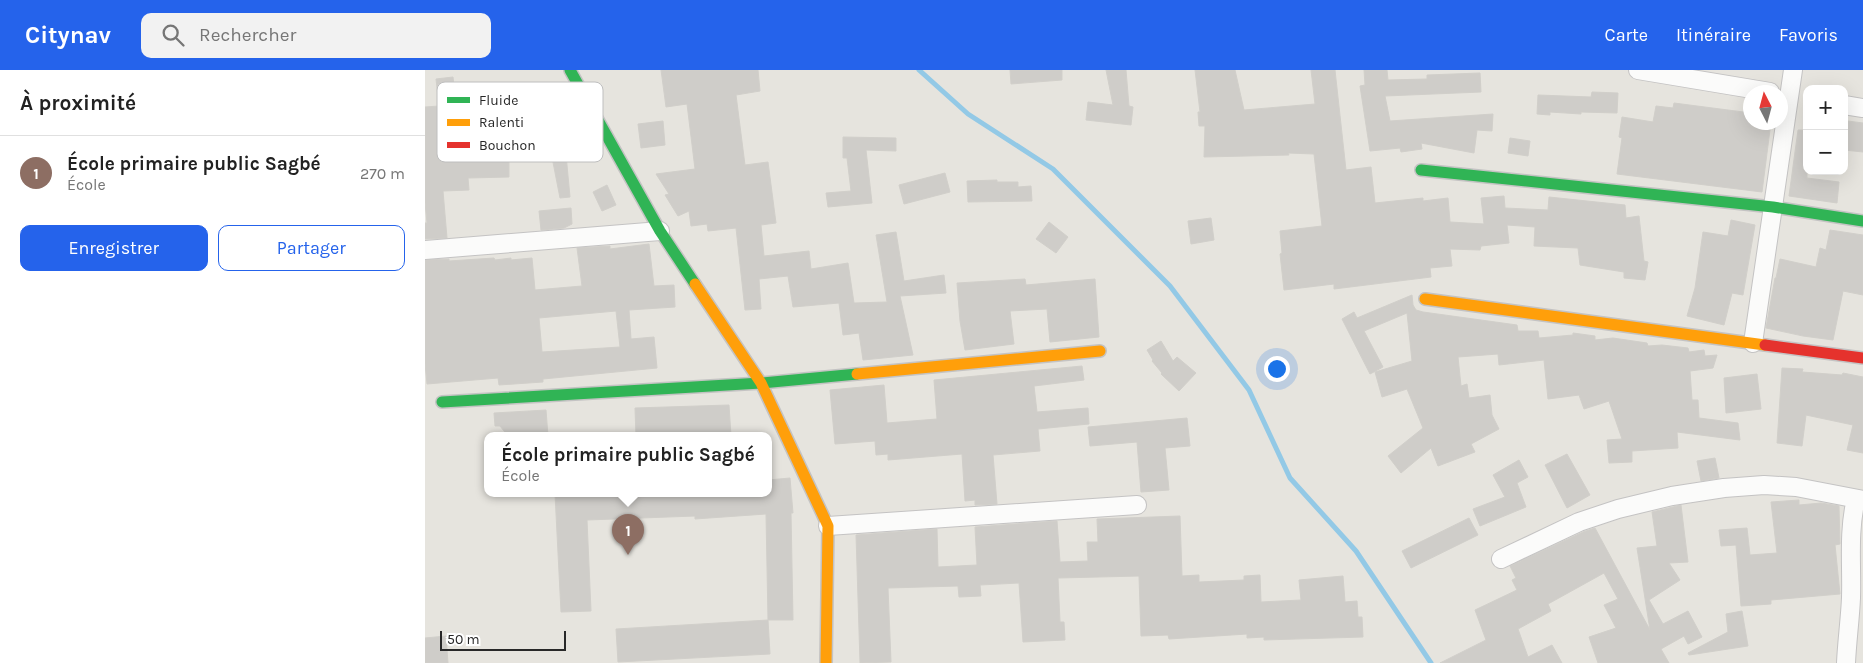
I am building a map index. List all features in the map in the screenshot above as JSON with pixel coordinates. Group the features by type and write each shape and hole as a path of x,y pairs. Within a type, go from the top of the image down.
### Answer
{"street":[{"path":"570,70 577,82"},
{"path":"1638,70 1670,72 1743,87"},
{"path":"1753,344 1773,207 1792,96 1793,70"},
{"path":"1848,106 1863,108"},
{"path":"603,129 660,231 761,383 828,526 826,663"},
{"path":"1421,170 1773,207 1863,221"},
{"path":"425,250 660,231"},
{"path":"1425,299 1863,358"},
{"path":"443,402 761,383 1100,351"},
{"path":"1501,559 1579,522 1618,509 1672,496 1724,488 1764,485 1796,487 1860,499 1851,518 1851,599 1846,663"},
{"path":"828,526 1137,505"}],"building":[{"path":"661,70 758,70 760,91 736,95 745,165 768,162 776,223 761,225 764,256 809,251 811,269 848,263 854,303 887,302 876,235 896,232 904,281 944,275 946,293 900,296 913,355 863,360 859,333 843,335 839,303 793,307 788,276 759,279 761,309 745,310 736,228 708,231 707,224 691,226 689,211 678,216 665,195 669,194 656,174 695,169 687,104 666,107"},
{"path":"1010,70 1062,70 1062,80 1011,84"},
{"path":"1106,70 1126,70 1129,106 1133,107 1131,125 1086,120 1088,102 1113,105"},
{"path":"1195,70 1235,70 1244,110 1315,104 1311,70 1335,70 1346,170 1371,167 1375,203 1423,198 1423,201 1448,198 1450,222 1484,224 1481,198 1504,196 1505,208 1548,210 1549,197 1625,205 1626,218 1639,216 1644,261 1648,262 1645,280 1624,278 1624,272 1580,265 1578,248 1534,246 1535,227 1507,225 1509,243 1481,246 1480,250 1450,249 1452,266 1430,268 1431,277 1334,289 1334,284 1284,290 1280,254 1282,253 1280,231 1322,226 1314,154 1288,153 1289,155 1204,157 1205,126 1199,126 1198,112 1200,112"},
{"path":"1364,70 1387,70 1388,80 1427,79 1427,75 1480,73 1481,92 1385,96 1390,121 1493,114 1492,131 1477,130 1474,153 1421,143 1422,149 1401,152 1400,148 1370,151 1360,86 1365,85"},
{"path":"453,77 454,82 437,82 437,88 436,79"},
{"path":"1592,92 1618,93 1617,113 1581,112 1581,114 1550,112 1550,115 1537,114 1538,95 1591,97"},
{"path":"1674,103 1743,112 1743,130 1770,130 1762,192 1617,174 1622,138 1619,137 1622,117 1653,122 1656,106 1673,108"},
{"path":"437,106 437,162 509,162 509,177 468,178 469,190 443,191 447,238 425,239 425,223 427,223 425,203 425,107"},
{"path":"663,121 665,145 641,148 638,124"},
{"path":"1848,121 1863,123 1863,152 1848,150"},
{"path":"1798,130 1803,130 1803,175 1807,175 1807,178 1839,182 1837,203 1789,196"},
{"path":"843,137 896,138 896,151 866,150 872,203 828,207 826,193 851,191 847,158 843,158"},
{"path":"1510,138 1530,141 1528,156 1508,153"},
{"path":"553,162 567,162 570,197 560,198"},
{"path":"945,173 950,192 904,204 899,185"},
{"path":"997,180 997,182 1018,182 1018,187 1031,186 1032,201 968,202 967,181"},
{"path":"607,185 616,205 602,211 593,192"},
{"path":"571,208 572,224 564,228 541,230 539,211"},
{"path":"1211,218 1214,240 1191,244 1188,221"},
{"path":"1731,220 1755,225 1743,295 1732,293 1724,325 1687,316 1695,288 1703,232 1728,236"},
{"path":"1049,222 1068,237 1056,253 1036,239"},
{"path":"1830,230 1863,235 1863,295 1843,291 1833,340 1766,328 1780,259 1816,267 1820,248 1826,250"},
{"path":"649,244 654,286 674,285 675,307 629,310 631,339 654,337 657,368 543,379 543,382 499,385 498,378 427,384 425,364 425,260 449,259 449,261 494,258 495,260 511,258 511,260 532,258 535,290 582,286 577,248 610,246 610,249","holes":["616,311 620,347 542,352 539,318"]},
{"path":"1025,279 1026,285 1095,279 1099,337 1050,342 1047,309 1010,311 1014,344 965,350 960,321 957,283"},
{"path":"1412,295 1413,305 1416,310 1517,325 1518,331 1538,331 1539,338 1573,335 1573,333 1595,336 1595,340 1613,338 1647,343 1648,346 1662,345 1688,348 1689,352 1704,350 1705,356 1717,355 1713,368 1690,371 1692,400 1698,400 1699,418 1738,423 1740,440 1677,432 1678,448 1632,451 1632,462 1609,463 1607,440 1622,439 1609,401 1584,409 1579,395 1548,399 1544,360 1499,365 1498,354 1458,357 1461,386 1467,384 1469,398 1490,395 1492,415 1499,429 1471,444 1475,452 1438,466 1431,448 1401,473 1388,456 1423,428 1407,389 1382,397 1375,372 1412,361 1407,313 1364,331 1383,367 1370,374 1342,319 1354,312 1357,318"},
{"path":"1161,341 1173,361 1177,357 1196,373 1179,391 1161,374 1147,350"},
{"path":"1082,366 1084,380 1034,386 1037,412 1088,408 1089,424 1038,429 1040,451 993,455 997,504 975,505 975,500 965,501 962,454 888,460 888,454 876,455 875,441 835,444 830,390 884,385 887,423 937,419 934,380"},
{"path":"1782,368 1803,369 1802,372 1842,375 1843,373 1863,377 1863,453 1847,450 1853,425 1806,415 1802,446 1777,443"},
{"path":"1757,374 1761,409 1726,413 1724,378"},
{"path":"729,405 731,432 636,432 635,408"},
{"path":"546,410 548,432 505,432 500,426 495,426 494,413"},
{"path":"1187,418 1190,446 1165,448 1169,490 1141,492 1137,442 1090,446 1088,427"},
{"path":"1567,454 1590,495 1567,508 1545,465"},
{"path":"1715,458 1719,478 1701,481 1697,461"},
{"path":"1519,460 1528,477 1517,483 1526,507 1480,526 1473,509 1505,497 1493,475"},
{"path":"790,478 793,513 791,513 793,620 768,620 766,514 695,519 695,516 587,520 591,611 561,612 555,497 772,497 772,480"},
{"path":"1799,500 1799,505 1821,503 1839,506 1840,544 1835,545 1840,594 1771,600 1771,604 1741,606 1736,545 1721,546 1719,530 1747,528 1750,555 1777,553 1771,502"},
{"path":"1681,505 1688,562 1669,563 1680,580 1649,600 1663,624 1688,611 1702,637 1688,644 1684,636 1661,649 1669,663 1598,663 1589,637 1616,628 1604,605 1618,599 1604,573 1548,604 1551,611 1518,629 1528,657 1552,645 1562,663 1440,663 1486,640 1475,610 1517,590 1512,580 1516,578 1510,566 1595,528 1650,630 1637,548 1657,546 1652,512"},
{"path":"1180,516 1182,576 1199,575 1199,582 1244,580 1244,576 1260,575 1261,602 1301,600 1299,580 1343,576 1345,602 1357,601 1358,617 1362,617 1363,637 1264,640 1264,637 1247,638 1247,634 1169,639 1168,635 1141,636 1139,576 1058,578 1060,622 1064,622 1065,640 1023,642 1019,583 980,585 981,596 959,597 958,586 888,588 891,662 860,663 856,535 937,529 938,567 977,565 975,527 1057,521 1060,562 1088,561 1087,542 1098,542 1097,519"},
{"path":"1469,518 1478,535 1411,568 1402,551"},
{"path":"1742,611 1748,646 1689,655 1688,653 1728,632 1726,614"},
{"path":"768,620 770,654 618,662 616,629"},
{"path":"446,636 448,663 425,663 425,638"}],"waterway":[{"path":"919,70 968,114 1053,169 1170,286 1249,390 1290,478 1356,551 1431,663"}],"traffic: fast":[{"path":"570,70 577,82"},
{"path":"603,129 660,231 695,284"},
{"path":"1421,170 1773,207 1863,221"},
{"path":"442,402 761,383 857,374"}],"traffic: slow":[{"path":"695,284 761,383 828,526 826,663"},
{"path":"1425,299 1765,345"},
{"path":"857,374 1100,351"}],"traffic: jam":[{"path":"1765,345 1863,358"}],"place":[{"name":"École primaire public Sagbé","path":"628,555"}]}
